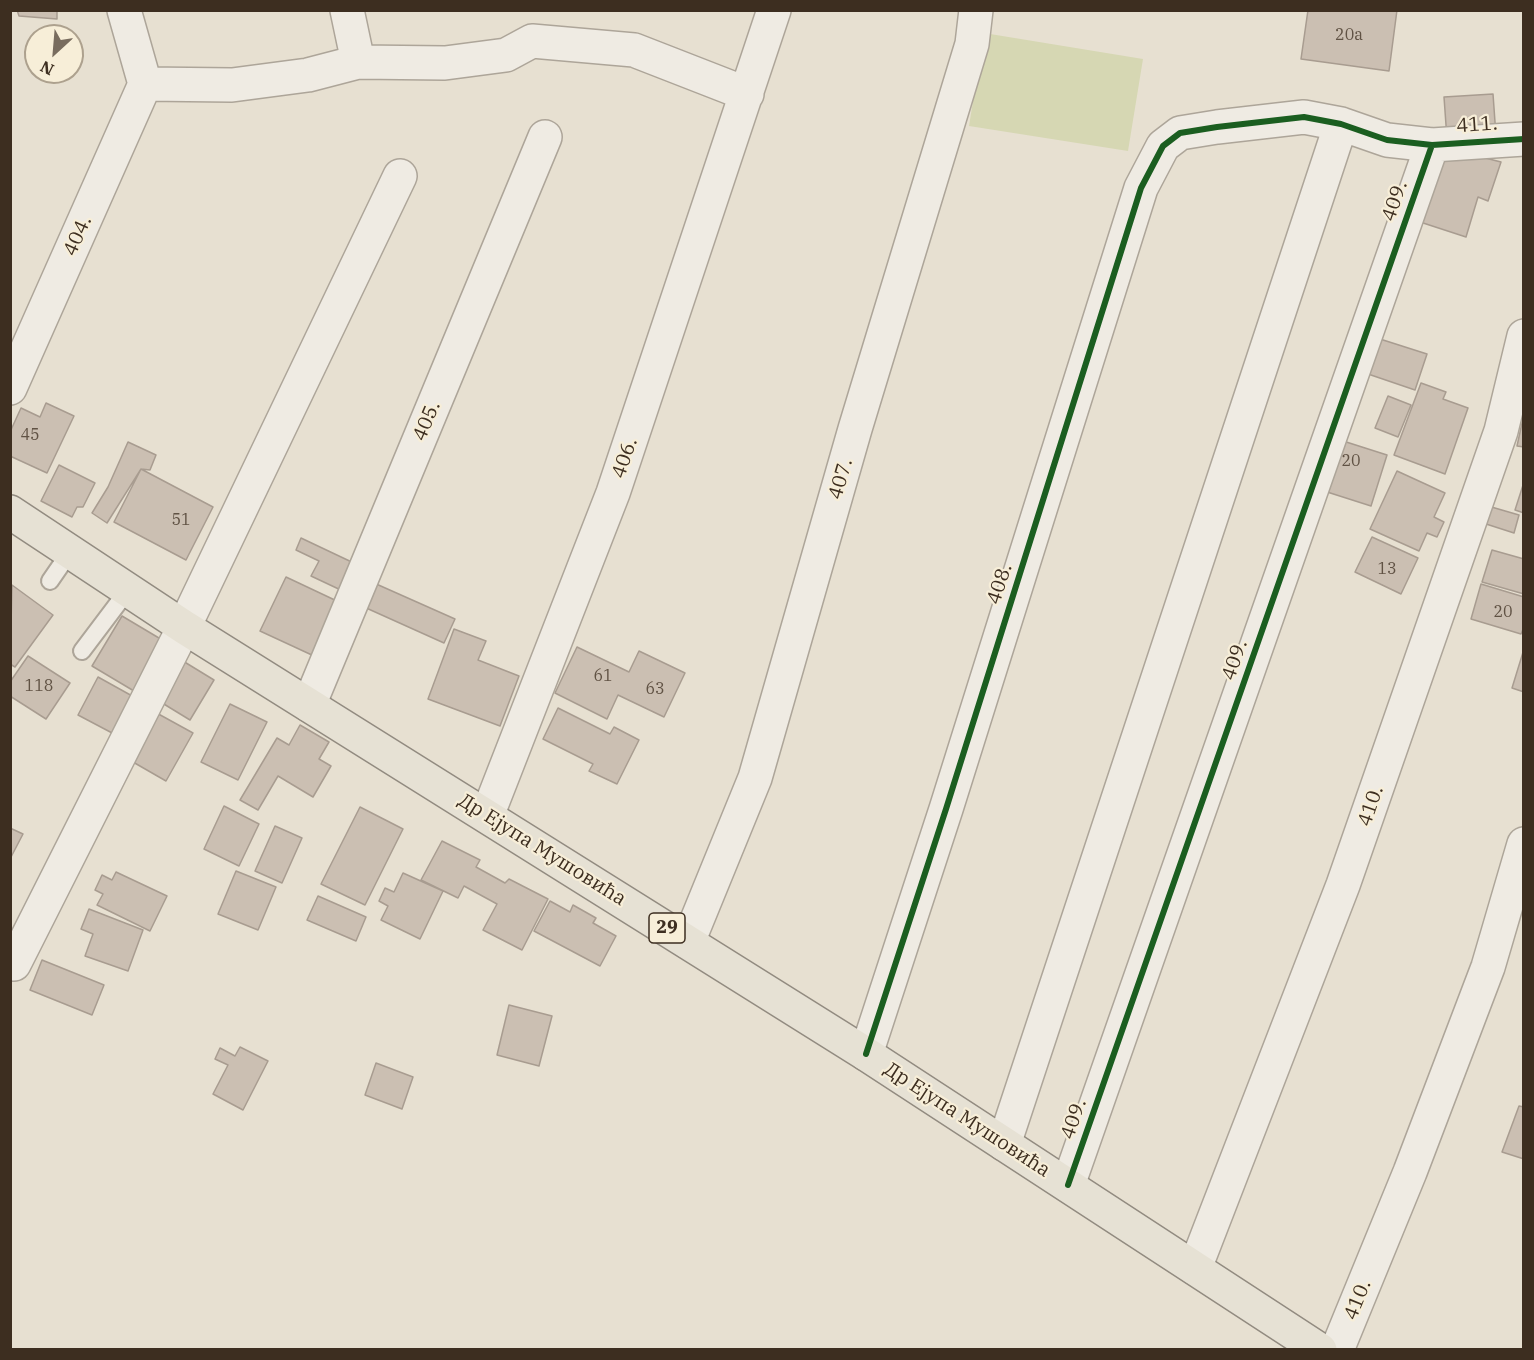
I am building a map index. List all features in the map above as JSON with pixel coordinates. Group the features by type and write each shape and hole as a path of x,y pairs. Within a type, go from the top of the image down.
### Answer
{"main road":[{"name":"Др Ејупа Мушовића","path":"14,523 70,552 184,627 866,1054 1320,1350"}],"street":[{"path":"124,10 145,84 232,85 308,75 358,62 445,63 506,55 532,41 634,50 747,94"},
{"path":"347,10 358,62"},
{"name":"406.","path":"488,816 613,493 774,10"},
{"name":"407.","path":"688,942 755,778 855,429 972,44 976,10"},
{"name":"404.","path":"10,388 145,84"},
{"name":"411.","path":"1180,134 1304,117 1341,124 1387,140 1432,145 1524,139"},
{"path":"1004,1144 1341,124"},
{"name":"408.","path":"866,1054 946,809 1141,188 1163,146 1180,134"},
{"name":"405.","path":"309,705 545,137"},
{"name":"409.","path":"1068,1185 1432,145"},
{"path":"14,964 184,627 400,176"},
{"name":"410.","path":"1196,1268 1343,885 1500,431 1524,336"},
{"name":"410.","path":"1337,1350 1410,1172 1488,967 1524,844"}],"lane":[{"path":"50,581 70,552"},
{"path":"82,651 128,590"}],"green space":[{"path":"984,33 1143,59 1128,151 969,126"}],"building":[{"path":"17,10 57,10 57,19 19,16"},
{"path":"1308,10 1397,10 1389,71 1301,59"},
{"path":"1493,94 1496,136 1447,139 1444,97"},
{"path":"1442,147 1501,162 1488,201 1478,197 1466,237 1417,221"},
{"path":"1380,339 1427,354 1415,390 1368,374"},
{"path":"1421,383 1446,392 1443,399 1468,408 1445,474 1394,455"},
{"path":"1388,396 1411,405 1398,437 1375,428"},
{"path":"46,403 74,416 47,473 10,456 10,432 21,408 40,417"},
{"path":"1524,414 1524,447 1517,446"},
{"path":"1340,440 1387,455 1371,506 1324,491"},
{"path":"128,442 156,455 150,470 141,469 107,523 92,513 108,487"},
{"path":"59,465 95,483 83,507 77,507 72,517 41,501"},
{"path":"141,469 213,507 186,560 114,522"},
{"path":"1397,471 1445,493 1434,517 1444,522 1437,537 1427,533 1419,551 1370,529"},
{"path":"1524,482 1524,513 1515,510"},
{"path":"1488,506 1519,515 1514,533 1483,523"},
{"path":"1372,537 1418,558 1401,594 1355,572"},
{"path":"301,538 358,565 345,592 311,576 319,561 296,550"},
{"path":"1492,550 1524,559 1524,594 1482,582"},
{"path":"286,577 339,602 314,656 260,631"},
{"path":"374,583 455,619 444,643 364,607"},
{"path":"1481,584 1524,597 1524,627 1521,634 1471,619"},
{"path":"12,585 53,615 15,667 10,664"},
{"path":"122,616 169,644 139,694 92,666"},
{"path":"454,629 486,641 478,660 519,676 500,726 428,699"},
{"path":"577,647 629,672 639,651 685,673 664,717 618,695 607,719 555,693"},
{"path":"1524,649 1524,692 1512,688"},
{"path":"28,656 70,683 46,719 10,696 10,682"},
{"path":"178,658 214,680 190,720 154,698"},
{"path":"98,677 134,697 114,734 78,715"},
{"path":"230,704 267,722 238,780 201,762"},
{"path":"558,708 610,734 614,727 639,740 617,784 589,771 593,764 543,739"},
{"path":"153,711 193,733 166,781 126,758"},
{"path":"300,725 329,742 319,759 331,766 313,797 278,776 258,810 240,800 277,738 289,745"},
{"path":"224,806 259,824 239,866 204,849"},
{"path":"360,807 403,829 365,905 321,884"},
{"path":"275,826 302,838 282,883 255,871"},
{"path":"10,828 23,834 10,859"},
{"path":"442,841 480,860 476,867 505,883 509,879 548,899 522,950 483,930 497,904 464,886 458,898 421,880"},
{"path":"236,871 276,887 258,930 218,914"},
{"path":"116,872 167,896 150,931 97,905 103,894 95,890 102,875 112,880"},
{"path":"403,873 443,891 420,939 381,920 388,906 379,901 385,888 394,892"},
{"path":"318,896 366,917 356,941 307,920"},
{"path":"550,901 570,912 573,905 596,918 593,923 616,936 600,966 534,931"},
{"path":"89,909 143,930 128,971 85,956 93,934 81,929"},
{"path":"42,960 104,985 92,1015 30,990"},
{"path":"509,1005 552,1016 539,1066 497,1055"},
{"path":"240,1047 268,1061 243,1110 213,1094 228,1065 215,1059 220,1048 235,1056"},
{"path":"376,1063 413,1077 402,1109 365,1095"},
{"path":"1519,1106 1524,1107 1524,1159 1502,1152"}],"cycle path":[{"path":"866,1054 946,809 1141,188 1163,146 1180,133 1304,117 1341,124 1387,140 1432,145 1524,139"},
{"path":"1068,1185 1432,145"}]}
